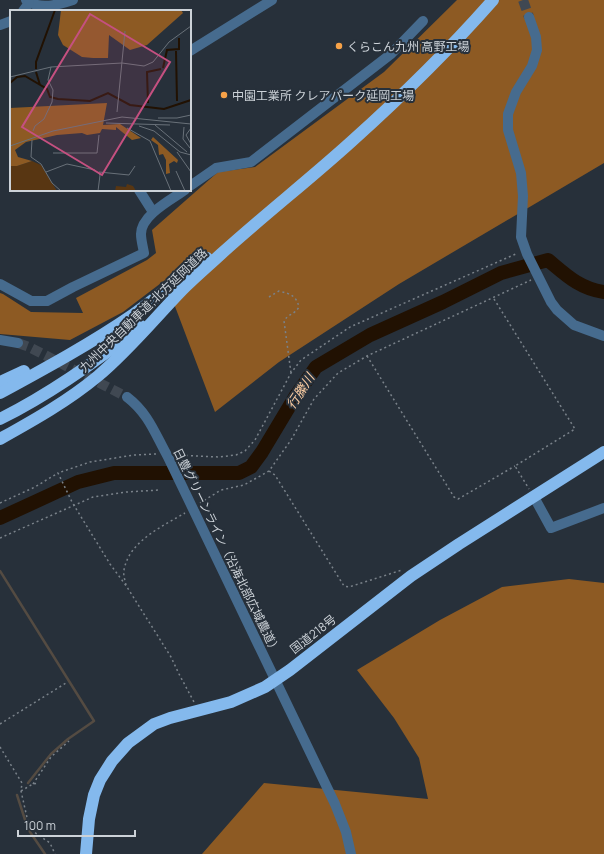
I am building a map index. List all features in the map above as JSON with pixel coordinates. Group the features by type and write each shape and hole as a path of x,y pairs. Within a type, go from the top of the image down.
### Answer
{"highway":[{"name":"九州中央自動車道;北方延岡道路","path":"0,439 68,399 98,376 127,349 182,290 386,109 456,40 493,0"},
{"name":"九州中央自動車道;北方延岡道路","path":"0,393 44,369 113,327 150,302 170,285 278,204"},
{"path":"0,382 41,364 70,348 121,318 170,285"},
{"path":"0,419 49,391 101,356 133,332 182,290"},
{"name":"国道218号","path":"86,854 89,819 94,796 100,780 112,761 128,743 154,724 170,718 231,702 265,687 290,670 411,576 604,452"}],"street":[{"path":"24,10 28,1 41,6 57,5 73,0"},
{"path":"191,50 267,1"},
{"path":"529,17 536,37 537,50 532,66 516,92 508,114 508,130 521,173 523,196 521,237 526,252 551,302 564,318 574,325 604,336"},
{"path":"0,26 10,21"},
{"path":"191,185 216,168 251,162 391,54 423,21"},
{"path":"140,191 153,212"},
{"path":"0,284 31,302 47,301 144,253 141,234 143,223 153,212 184,191"},
{"path":"0,340 18,343"},
{"name":"日豊グリーンライン（沿海北部広域農道）","path":"127,397 136,404 147,418 167,455 335,804 346,832 351,854"},
{"path":"534,497 551,528 604,508"}],"path":[{"path":"0,503 35,487 58,474 90,462 134,455 219,457 236,455 245,451 255,440 291,373 301,360 350,327 526,252"},
{"path":"127,587 123,572 126,560 138,544 221,490 244,485 269,472 291,440 314,399 338,374 367,356 494,299 538,276"},
{"path":"269,297 279,292 290,294 297,299 299,307 295,313 286,317 284,321 291,373"},
{"path":"367,356 454,497 458,499 576,429 494,299"},
{"path":"515,466 534,497"},
{"path":"269,472 275,475 344,586 349,587 401,570 407,566"},
{"path":"58,474 74,506 171,657 199,711"},
{"path":"0,538 93,497 126,492 160,490"},
{"path":"0,724 66,683"},
{"path":"33,784 51,757 69,741"},
{"path":"0,747 22,783 21,791 28,822 34,832 50,843 55,854"},
{"path":"21,791 33,784 39,783"}],"shaded area":[{"path":"457,0 604,0 604,163 399,284 279,362 215,412 165,280 123,312 70,340 0,334 0,293 31,312 83,313 76,298 147,260 156,253 152,230 218,172 255,167 384,72"},
{"path":"569,579 604,583 604,854 202,854 264,783 428,799 419,758 394,718 357,670 440,620 502,587"}],"waterway":[{"name":"行縢川","path":"0,518 78,482 114,473 239,473 251,467 262,452 295,397 316,367 370,335 443,302 501,273 548,260 580,285 604,292"},
{"path":"0,571 94,721 68,739 51,754 28,783"},
{"path":"17,795 28,829 45,854"}],"tunnel":[{"path":"523,0 529,17"},
{"path":"18,343 29,347 127,397"}],"place":[{"name":"くらこん九州 高野工場","path":"339,46"},
{"name":"中園工業所 クレアパーク延岡工場","path":"224,95"}]}
